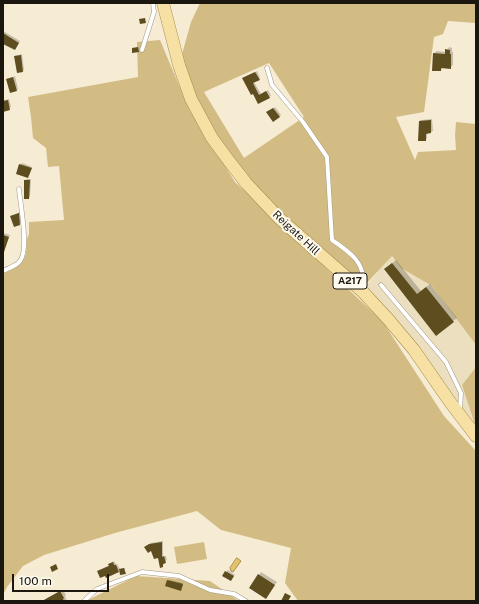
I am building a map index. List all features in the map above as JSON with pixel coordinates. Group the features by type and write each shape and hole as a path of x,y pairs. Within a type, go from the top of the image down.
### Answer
{"main road":[{"name":"Reigate Hill","path":"163,3 179,65 191,100 212,138 246,183 278,218 362,291 388,319 414,350 476,436"}],"lane":[{"path":"142,50 154,12 153,3"},
{"path":"267,68 272,84 303,122 327,157 332,240 349,252 360,265 364,273 362,291"},
{"path":"3,271 20,262 23,255 23,217 19,189"},
{"path":"381,285 446,362 462,393 459,413"},
{"path":"84,601 97,589 142,572 178,576 210,590 234,594 246,601"}],"shaded area":[{"path":"200,3 476,3 476,23 448,21 443,34 434,37 424,112 396,117 415,160 418,152 456,150 456,122 476,124 476,345 432,286 401,268 392,256 366,284 362,291 231,164 179,65 191,22","holes":["269,63 304,117 244,158 204,92"]},
{"path":"160,40 189,109 235,182 383,322 444,416 476,451 476,601 298,601 285,583 291,548 221,530 197,511 115,533 44,555 23,566 7,587 3,595 3,273 17,266 24,259 29,234 29,222 64,220 59,166 48,167 46,148 33,138 28,97 138,77 137,42"},
{"path":"391,256 401,268 432,286 476,345 476,367 462,385 475,425 362,291"},
{"path":"476,367 476,436 475,425 462,385"},
{"path":"204,542 207,559 177,564 174,547"},
{"path":"237,558 241,561 233,572 230,568"},
{"path":"136,576 210,581 239,601 86,601"}],"building":[{"path":"145,18 146,23 140,24 139,19"},
{"path":"3,33 19,43 15,50 3,44"},
{"path":"138,47 139,52 132,53 132,48"},
{"path":"445,49 450,50 451,69 441,68 441,71 432,71 433,53 445,54"},
{"path":"21,55 23,72 17,73 14,56"},
{"path":"255,72 260,80 253,83 259,95 266,91 270,98 258,104 253,94 251,95 242,78"},
{"path":"13,77 17,91 10,93 6,79"},
{"path":"8,100 10,110 3,112 3,101"},
{"path":"273,108 280,117 273,122 266,112"},
{"path":"431,120 431,133 426,134 426,141 418,141 419,121"},
{"path":"19,164 32,168 28,178 16,174"},
{"path":"24,180 30,180 29,199 24,199"},
{"path":"19,213 20,225 14,227 10,216"},
{"path":"3,235 9,237 4,252 3,252"},
{"path":"392,263 417,294 426,287 454,322 436,336 384,269"},
{"path":"162,542 162,557 164,556 166,563 160,568 158,558 154,559 151,551 148,553 144,547 149,544"},
{"path":"113,562 119,572 106,578 105,576 100,578 97,571 109,566 108,564"},
{"path":"56,564 58,569 52,572 50,567"},
{"path":"124,568 126,574 120,575 119,569"},
{"path":"225,571 234,576 231,581 222,576"},
{"path":"258,574 275,585 266,599 249,588"},
{"path":"167,580 183,584 181,591 165,586"},
{"path":"60,591 64,601 42,601"},
{"path":"285,593 291,596 288,601 281,601"}]}
